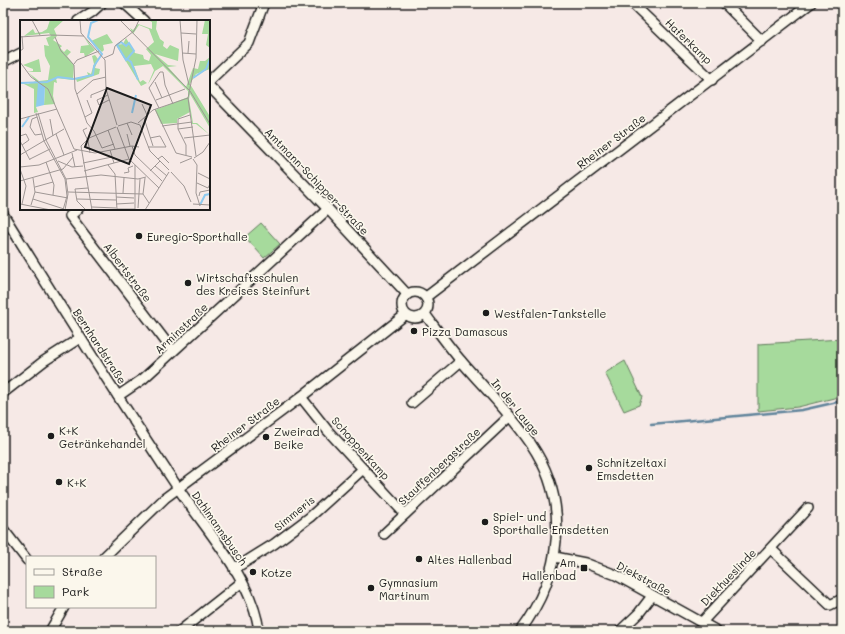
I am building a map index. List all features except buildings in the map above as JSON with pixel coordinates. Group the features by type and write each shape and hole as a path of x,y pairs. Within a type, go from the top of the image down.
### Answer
{"street":[{"path":"80,20 102,3"},
{"path":"124,3 143,20"},
{"path":"210,80 249,43 264,3"},
{"name":"Haferkamp","path":"632,3 712,80"},
{"path":"724,3 762,40"},
{"name":"Rheiner Straße","path":"426,297 811,3"},
{"path":"3,62 20,54"},
{"name":"Amtmann-Schipper-Straße","path":"210,87 328,209 407,294"},
{"name":"Arminstraße","path":"118,396 143,379 328,209"},
{"name":"Albertstraße","path":"77,210 70,216 173,351"},
{"name":"Bernhardstraße","path":"3,214 80,338 178,489"},
{"path":"417,292 426,297 428,306 425,314 415,319 405,315 401,304 407,294 417,292"},
{"name":"In der Lauge","path":"425,314 461,361 510,416 532,445 548,479 556,513 555,557 540,599 520,631"},
{"name":"Rheiner Straße","path":"105,556 165,498 301,397 405,315"},
{"path":"4,388 80,338"},
{"path":"412,403 461,361"},
{"name":"Schoppenkamp","path":"301,397 328,431 405,514"},
{"name":"Stauffenbergstraße","path":"384,534 510,416"},
{"name":"Simmeris","path":"234,569 274,544 310,517 363,468"},
{"name":"Dahlmannsbusch","path":"178,489 242,582"},
{"name":"Diekhueslinde","path":"702,622 808,508"},
{"path":"3,529 26,559"},
{"name":"Diekhueslinde","path":"771,549 830,605 840,600"},
{"name":"Diekstraße","path":"555,557 573,560 597,567 616,575 717,631"},
{"path":"180,631 242,582 254,603 259,631"},
{"path":"620,631 639,613 652,596"},
{"path":"50,631 63,608"}],"green space":[{"path":"261,223 280,244 264,258 245,237"},
{"path":"842,339 842,396 798,407 758,411 758,344"},
{"path":"625,361 642,397 639,405 624,411 605,373"}],"waterway":[{"path":"651,424 802,410 842,401"}],"railway":[{"path":"836,631 842,625"}],"place":[{"name":"Euregio-Sporthalle","path":"139,236"},
{"name":"Wirtschaftsschulen des Kreises Steinfurt","path":"188,283"},
{"name":"Westfalen-Tankstelle","path":"486,313"},
{"name":"Pizza Damascus","path":"414,331"},
{"name":"K+K Getränkehandel","path":"51,436"},
{"name":"Zweirad Beike","path":"266,437"},
{"name":"Schnitzeltaxi Emsdetten","path":"589,468"},
{"name":"K+K","path":"59,482"},
{"name":"Spiel- und Sporthalle Emsdetten","path":"485,522"},
{"name":"Altes Hallenbad","path":"419,559"},
{"name":"Am Hallenbad","path":"584,568"},
{"name":"Kotze","path":"253,572"},
{"name":"Gymnasium Martinum","path":"371,588"}]}
